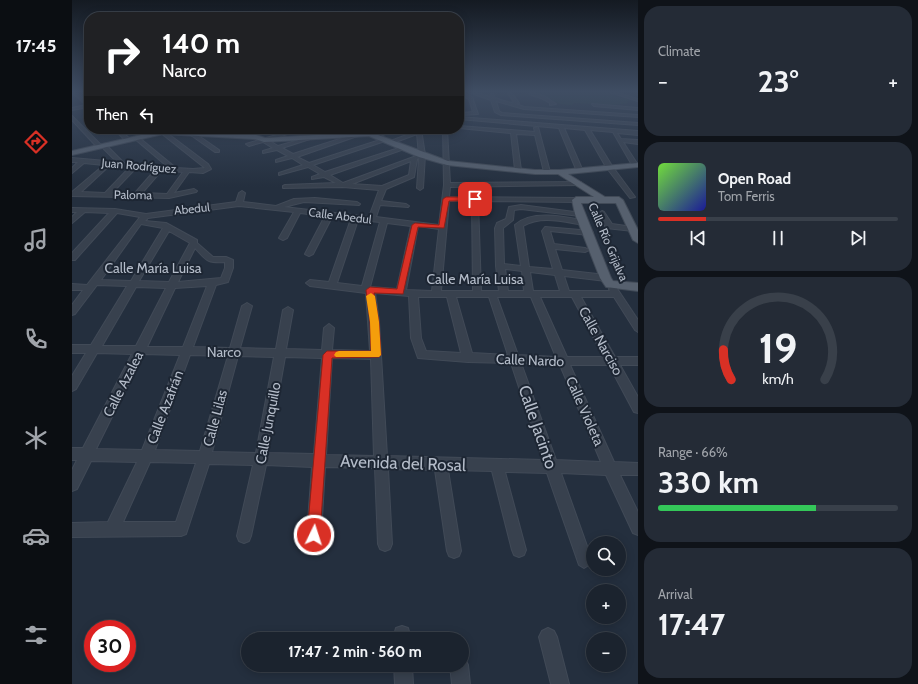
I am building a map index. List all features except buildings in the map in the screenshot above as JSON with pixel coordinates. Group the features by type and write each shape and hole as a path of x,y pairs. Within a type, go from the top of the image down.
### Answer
{"main road":[{"path":"73,157 102,146 149,134"},
{"path":"213,134 253,135 264,140 340,136 346,134"},
{"path":"370,134 422,155 447,163 547,172 636,165"},
{"path":"560,172 602,199"},
{"path":"576,200 619,200 638,240"},
{"name":"Calle Río Grijalva","path":"576,200 610,285"},
{"name":"Calle María Luisa","path":"610,285 638,287"}],"street":[{"path":"76,124 84,132"},
{"path":"523,124 638,133"},
{"path":"606,124 609,131"},
{"path":"535,125 547,172"},
{"path":"79,128 84,127"},
{"path":"464,127 538,134"},
{"path":"561,127 579,169"},
{"path":"587,129 609,167 635,199"},
{"path":"513,132 518,170"},
{"path":"87,134 123,165"},
{"path":"121,134 128,140"},
{"name":"Juan Rodríguez","path":"73,157 83,161 173,168 199,172 208,168 158,134"},
{"path":"196,134 217,151"},
{"path":"249,144 285,134"},
{"path":"336,134 340,136"},
{"path":"278,161 348,134"},
{"path":"281,174 410,134"},
{"path":"419,134 422,155 420,188"},
{"path":"436,294 447,185 445,134"},
{"path":"615,134 636,165"},
{"path":"265,152 311,137"},
{"path":"137,138 173,168"},
{"path":"264,140 343,185"},
{"path":"620,140 638,142"},
{"path":"314,178 404,148"},
{"path":"343,185 422,155"},
{"path":"285,187 343,185 383,188 412,176 414,158"},
{"path":"72,171 83,161"},
{"path":"73,194 109,163"},
{"path":"106,194 134,166"},
{"path":"137,196 160,168"},
{"path":"169,196 187,171"},
{"path":"447,185 579,183"},
{"path":"371,220 383,188"},
{"name":"Paloma","path":"73,194 106,194 113,204 137,196 169,196 194,191"},
{"path":"239,204 242,193"},
{"path":"446,199 576,200"},
{"path":"475,199 477,294"},
{"path":"619,200 635,199"},
{"path":"276,209 285,204 299,200 357,204"},
{"path":"345,216 349,203"},
{"path":"378,203 406,206"},
{"path":"72,210 83,210 113,204"},
{"path":"72,258 113,204"},
{"name":"Abedul","path":"113,204 146,216 239,204"},
{"name":"Calle Abedul","path":"239,204 442,227"},
{"path":"504,294 500,266 500,225 509,220 511,208 522,207 582,218"},
{"path":"72,221 83,210"},
{"path":"283,238 298,211"},
{"path":"602,213 609,226 633,229"},
{"path":"309,254 329,215"},
{"path":"72,312 139,222 146,216"},
{"path":"332,285 356,217"},
{"name":"Calle Violeta","path":"582,218 537,218 526,220 519,225 525,268 532,294 638,528"},
{"path":"384,221 367,290 374,322 385,544"},
{"path":"139,222 165,227 177,226 190,234 194,243 199,246 203,253 209,258 215,260 229,260 229,268 225,280 212,283"},
{"path":"401,292 415,225"},
{"path":"72,386 134,283 165,227"},
{"name":"Calle Narciso","path":"589,233 548,229 546,231 559,272 570,294 612,361 638,408"},
{"name":"Calle Azalea","path":"72,484 194,243"},
{"path":"551,246 584,250"},
{"path":"500,266 559,272 610,285 638,328"},
{"name":"Calle María Luisa","path":"72,288 91,285 134,283 212,283"},
{"name":"Calle Azafrán","path":"112,530 146,457 212,283"},
{"name":"Calle María Luisa","path":"310,283 413,294 570,294 610,285"},
{"name":"Calle Nardo","path":"413,294 416,338 422,355 563,361 638,360"},
{"path":"451,294 468,358"},
{"name":"Calle Jacinto","path":"492,294 584,560"},
{"name":"Calle Lilas","path":"112,530 181,529 204,458 247,306"},
{"name":"Calle Junquillo","path":"244,536 261,459 288,310"},
{"path":"314,535 329,328"},
{"name":"Narco","path":"72,350 281,352 327,355 376,355"},
{"name":"Avenida del Rosal","path":"72,454 638,469"},
{"path":"441,464 454,551"},
{"path":"497,466 519,550"},
{"path":"72,530 112,530"},
{"path":"548,637 560,684"},
{"path":"403,672 404,684"},
{"path":"460,672 461,684"}],"slow traffic":[{"path":"339,355 376,355 371,296"}],"route":[{"path":"314,535 327,355 376,355 370,290 401,292 415,225 442,227 446,199 475,199"}]}
